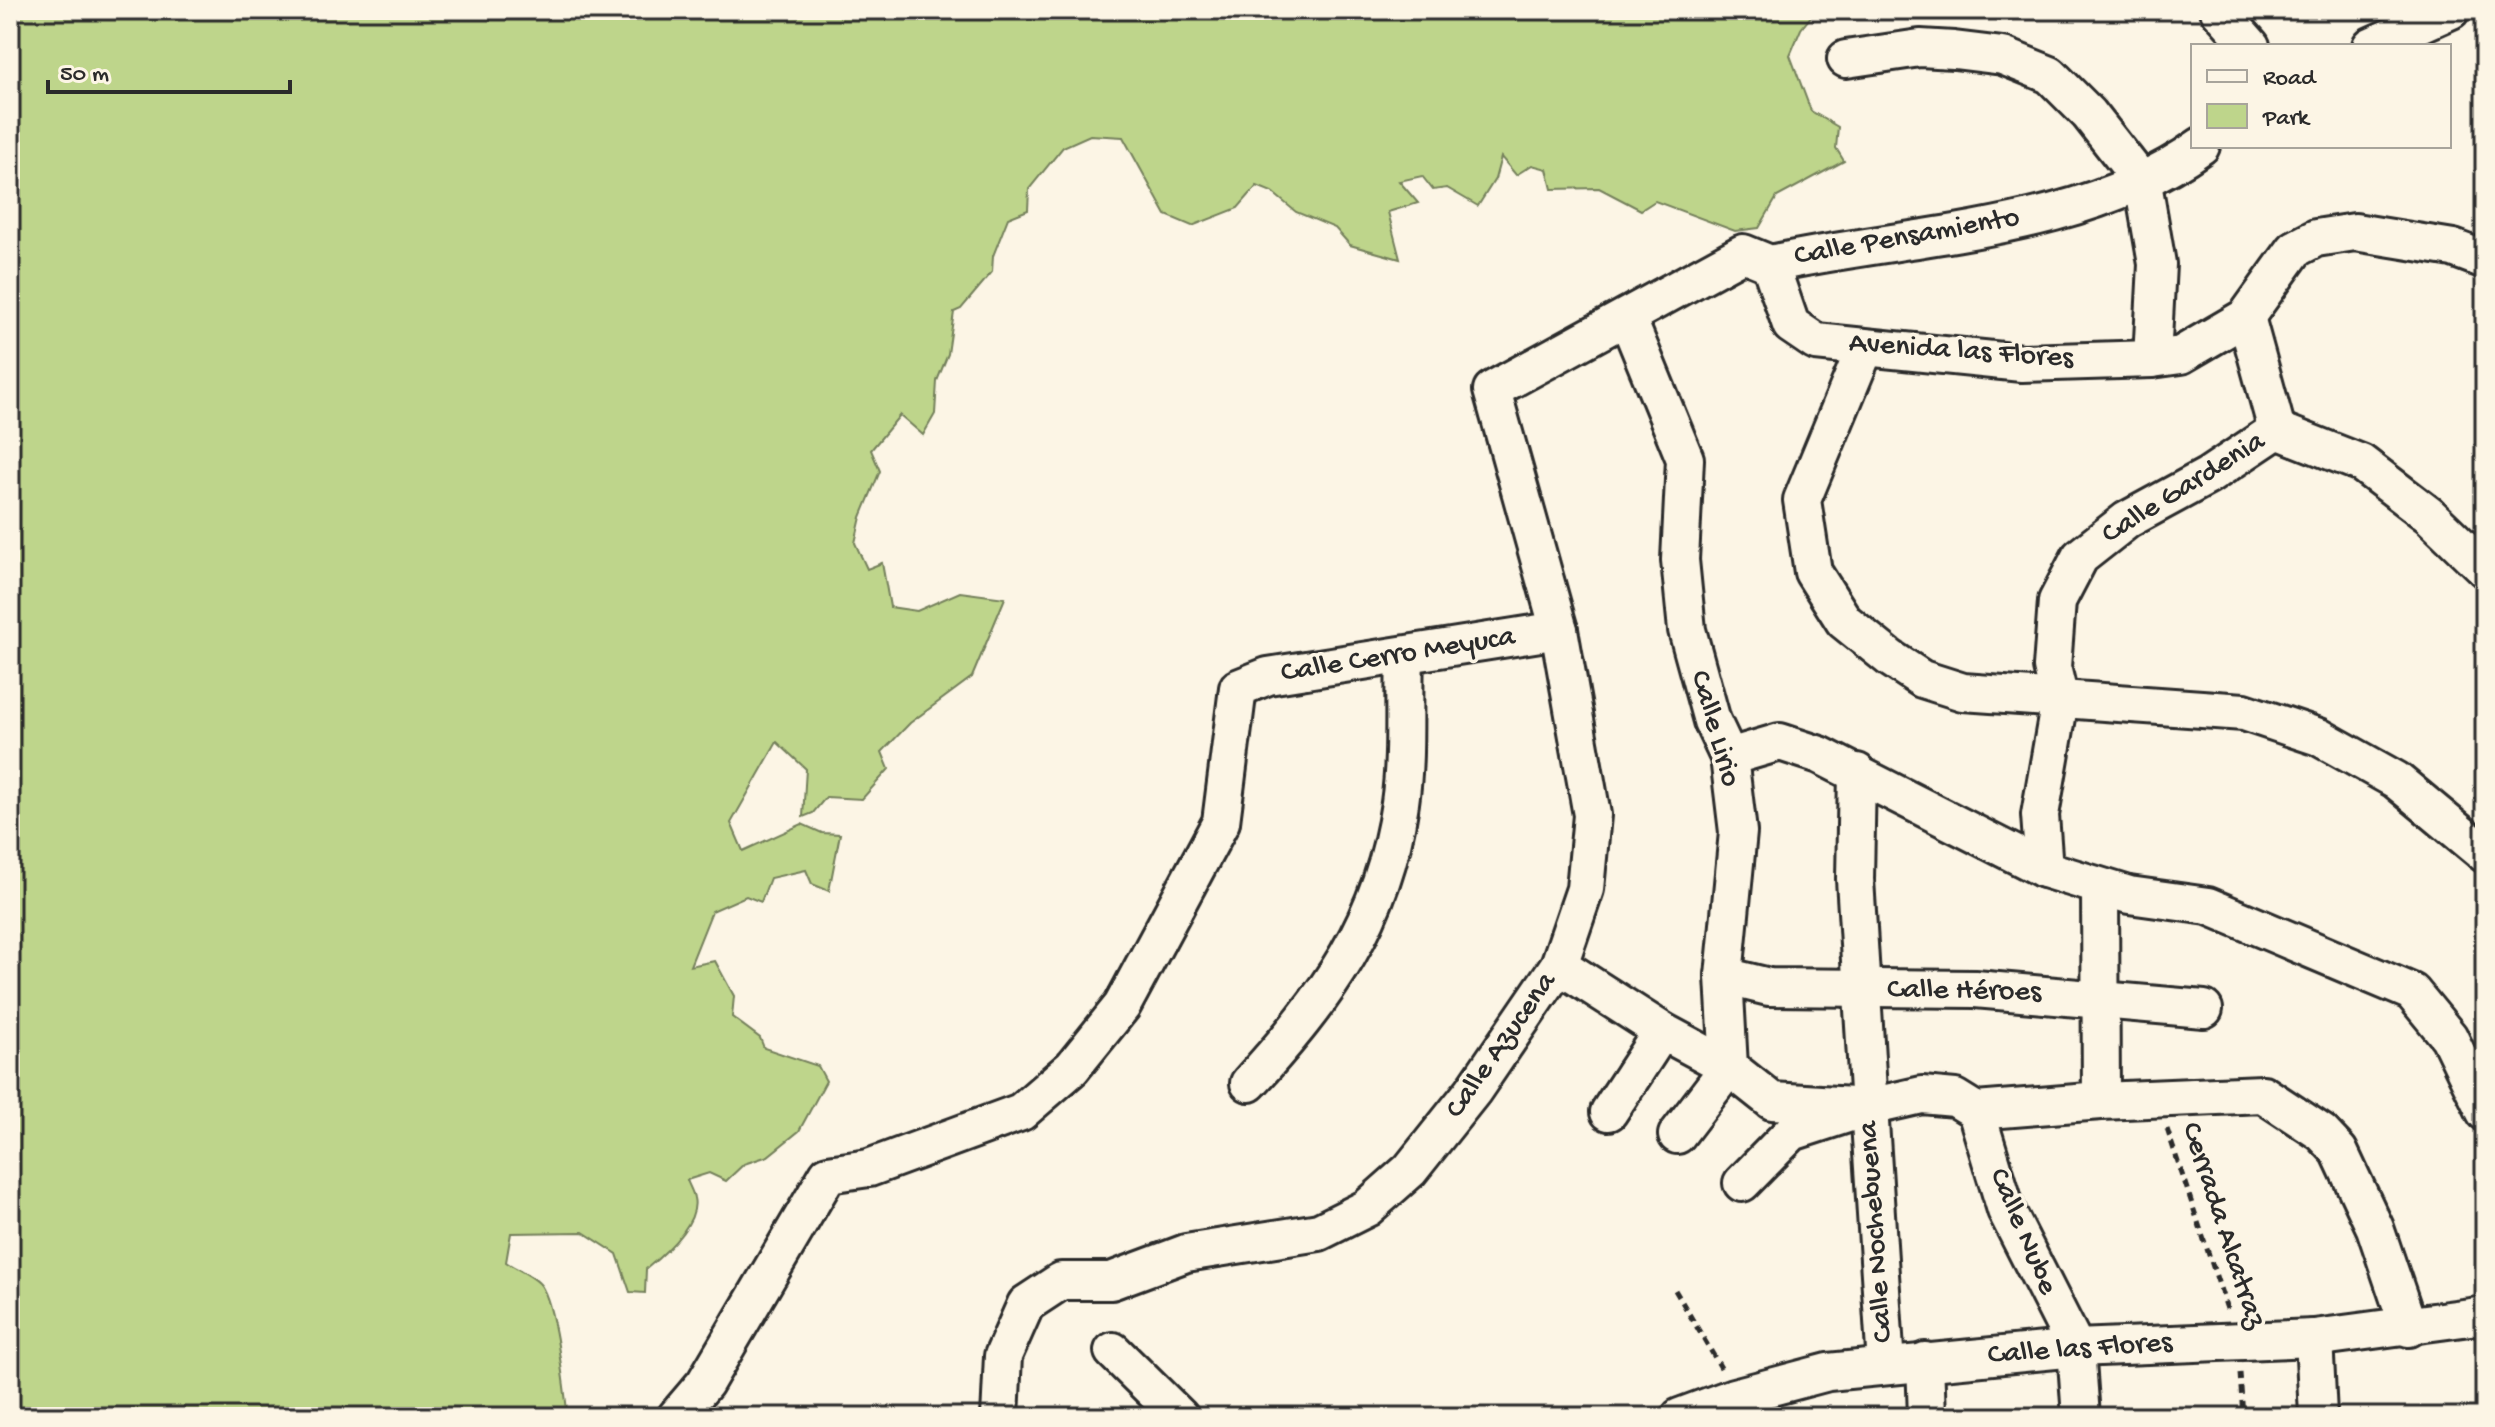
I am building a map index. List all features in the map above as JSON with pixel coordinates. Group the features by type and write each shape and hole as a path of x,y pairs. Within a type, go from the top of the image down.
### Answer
{"street":[{"path":"2219,10 2249,44"},
{"path":"2375,44 2451,10"},
{"path":"1846,59 1905,49 1954,50 2003,56 2050,75 2089,114 2143,183 2157,264 2152,359"},
{"name":"Calle Pensamiento","path":"1492,390 1627,317 1692,277 1743,253 1770,264 1987,227 2143,183 2198,148"},
{"name":"Avenida las Flores","path":"1770,264 1791,325 1816,342 2022,363 2152,359 2181,355 2246,317 2295,249 2316,238 2355,232 2453,248 2485,260"},
{"name":"Calle Lirio","path":"1627,317 1685,459 1680,560 1687,630 1712,721 1729,757 1738,832 1724,976 1729,1067"},
{"path":"2246,317 2277,430 2361,463 2429,515 2485,569"},
{"path":"1865,348 1802,500 1813,572 1844,621 1922,679 1963,692 2244,712 2319,737 2396,780 2485,854"},
{"name":"Calle Azucena","path":"1000,1417 1003,1356 1026,1304 1061,1281 1111,1281 1186,1253 1319,1232 1367,1208 1410,1170 1473,1091 1559,965 1585,889 1592,815 1559,630 1492,390"},
{"name":"Calle Gardenia","path":"2044,869 2040,815 2060,700 2052,667 2057,601 2080,557 2127,520 2208,476 2277,430"},
{"name":"Calle Cerro Meyuca","path":"676,1417 705,1383 828,1174 869,1168 1021,1112 1072,1068 1122,1006 1221,822 1238,688 1268,676 1559,630"},
{"path":"1249,1083 1303,1024 1341,972 1367,925 1386,867 1400,802 1405,656"},
{"path":"1729,757 1780,742 1820,755 2044,869 2129,895 2208,906 2412,992 2449,1037 2485,1112"},
{"path":"1857,772 1855,879 1869,1107"},
{"path":"2100,887 2101,1101"},
{"name":"Calle Nochebuena","path":"1559,965 1662,1031 1729,1067 1772,1101 1869,1107 1886,1366"},
{"name":"Calle Héroes","path":"1724,976 1769,987 1975,989 2101,997 2204,1009"},
{"path":"1609,1112 1662,1031"},
{"path":"1677,1135 1729,1067"},
{"path":"1742,1183 1792,1132 1869,1107 1922,1095 1955,1098 1976,1111 2157,1097 2263,1094 2322,1133 2339,1151 2375,1228 2409,1328"},
{"name":"Calle Nube","path":"1976,1111 2006,1210 2076,1348"},
{"name":"Calle las Flores","path":"1680,1417 1737,1407 1828,1372 2076,1348 2314,1338 2409,1328 2485,1315"},
{"path":"2314,1338 2318,1415"},
{"path":"2076,1348 2081,1417"},
{"path":"1113,1351 1180,1417"},
{"path":"1925,1361 1927,1417"}],"path":[{"name":"Cerrada Alcatraz","path":"2157,1097 2238,1341 2243,1417"},
{"path":"1675,1290 1711,1351"}],"green space":[{"path":"10,10 1816,10 1801,29 1790,55 1811,111 1838,127 1836,148 1844,161 1777,197 1759,228 1735,231 1655,201 1641,210 1599,188 1552,189 1547,169 1532,165 1516,175 1501,157 1495,179 1478,206 1447,188 1433,190 1422,176 1399,181 1418,203 1388,212 1400,259 1350,245 1335,228 1296,212 1272,192 1257,186 1238,208 1192,226 1166,215 1123,137 1090,135 1063,147 1029,189 1028,210 1008,218 993,256 992,272 961,309 954,312 948,354 937,381 935,414 923,435 900,415 871,450 880,471 861,517 855,543 867,569 882,563 890,607 917,611 960,592 1005,598 972,677 910,723 882,752 889,769 862,799 826,797 813,813 803,817 806,769 777,742 731,823 743,851 802,824 822,833 840,834 829,891 812,884 806,870 770,878 761,902 746,896 712,911 690,966 715,961 734,996 732,1017 760,1038 764,1048 818,1066 826,1081 799,1131 768,1156 744,1164 726,1181 709,1173 687,1180 694,1198 691,1218 679,1238 646,1269 645,1293 630,1292 617,1254 583,1232 511,1233 506,1262 539,1283 550,1306 568,1417 10,1417"}]}
